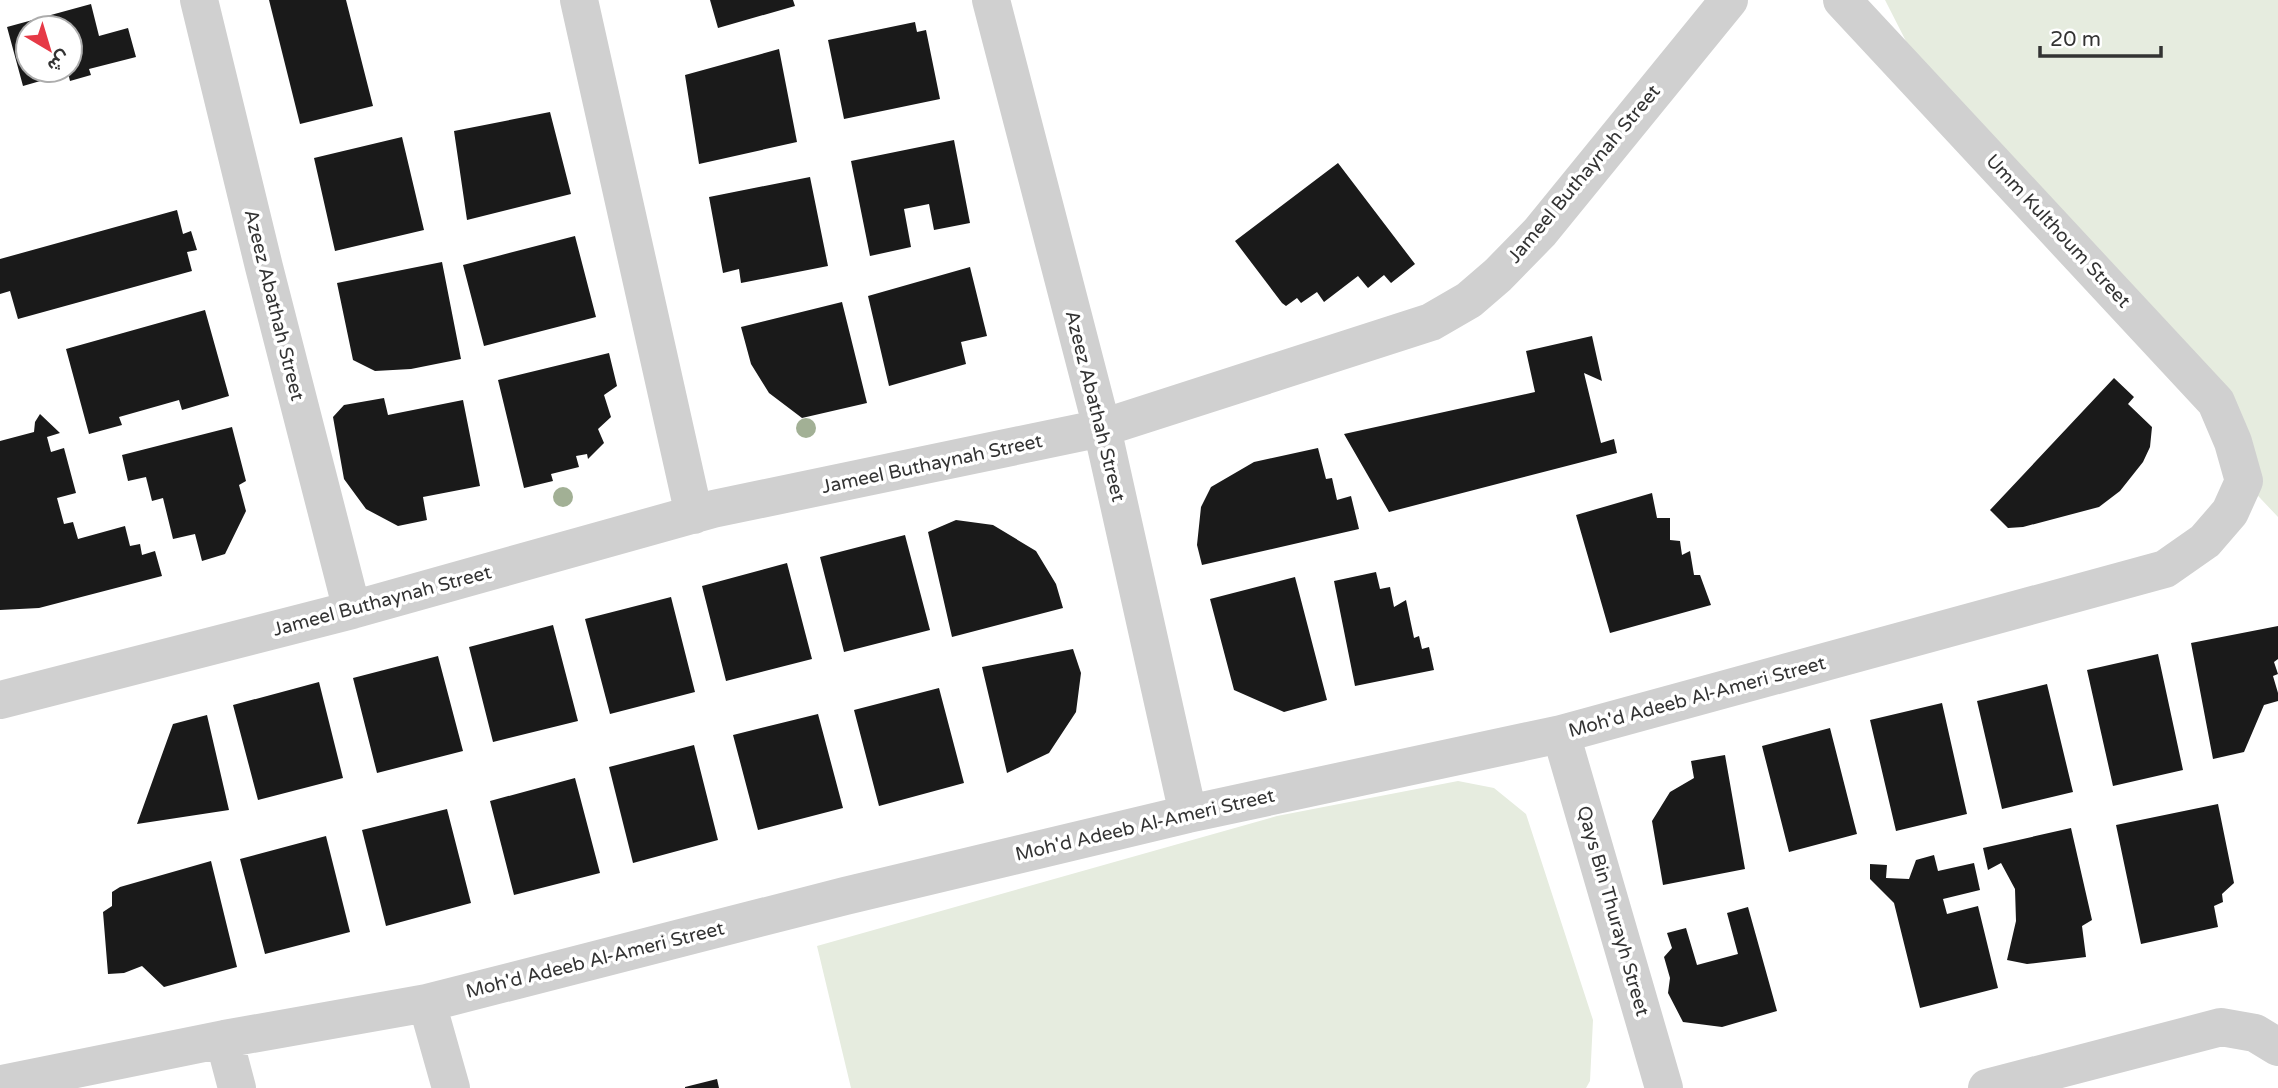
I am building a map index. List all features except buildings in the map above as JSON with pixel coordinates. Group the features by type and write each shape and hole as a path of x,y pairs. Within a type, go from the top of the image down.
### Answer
{"street":[{"name":"Azeez Abathah Street","path":"199,0 352,610"},
{"path":"579,0 694,514"},
{"name":"Azeez Abathah Street","path":"991,0 1102,428 1188,814"},
{"name":"Jameel Buthaynah Street","path":"0,700 352,610 694,514 1102,428 1432,322 1469,300 1540,232 1729,0"},
{"name":"Umm Kulthoum Street","path":"1842,0 2216,402 2233,442 2244,481"},
{"name":"Moh'd Adeeb Al-Ameri Street","path":"2,1083 426,1003 831,900 1188,814 1561,734 2165,569 2205,541 2230,512 2244,481"},
{"name":"Qays Bin Thurayh Street","path":"1561,734 1664,1088"},
{"path":"426,1003 451,1088"},
{"path":"1987,1088 2221,1027 2255,1033 2278,1047"},
{"path":"224,1039 237,1088"}],"shaded area":[{"path":"1885,0 2278,0 2278,517 2244,481 2233,442 1936,100"},
{"path":"1458,781 1494,788 1526,814 1593,1020 1590,1081 1586,1088 851,1088 817,946 1277,816"}]}
